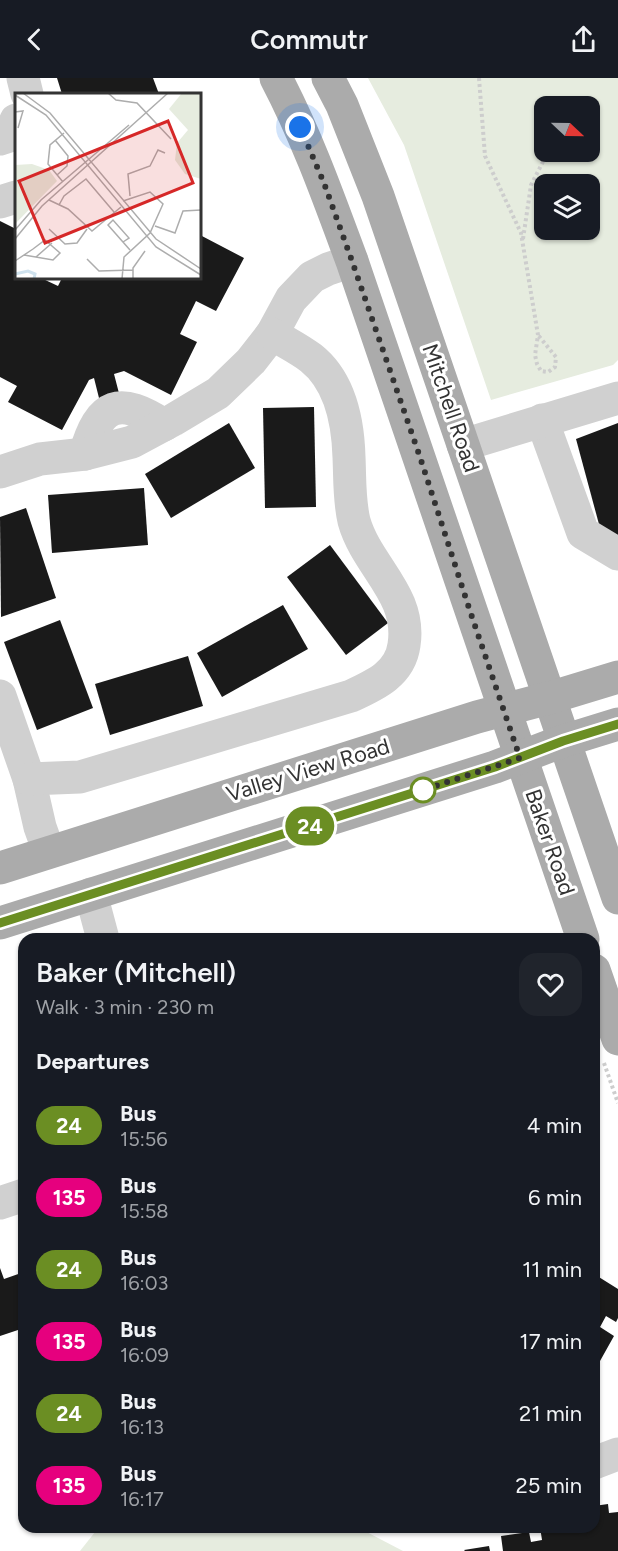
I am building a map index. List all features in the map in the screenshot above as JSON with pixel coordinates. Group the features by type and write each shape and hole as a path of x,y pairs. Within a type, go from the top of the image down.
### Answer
{"main road":[{"name":"Mitchell Road","path":"276,78 292,108 324,183 420,457 504,711"},
{"name":"Mitchell Road","path":"328,78 342,105 378,196 563,741"},
{"name":"Valley View Road","path":"0,868 477,717 618,677"},
{"name":"Baker Road","path":"504,711 581,933"},
{"path":"0,923 520,758 563,741 618,724"},
{"name":"Baker Road","path":"563,741 618,898"},
{"path":"600,1000 609,1046"}],"street":[{"path":"23,78 27,93"},
{"path":"0,139 9,136 15,122"},
{"path":"0,202 15,197"},
{"path":"0,472 40,459 85,454 132,442 218,393 251,361 272,334 291,299 312,278 328,269 352,261"},
{"path":"29,779 80,777 351,696 389,676 403,654 407,629 400,603 355,525 351,507 349,437 341,403 329,378 312,359 272,334"},
{"path":"463,445 618,398"},
{"path":"542,420 583,533 618,554"},
{"path":"0,696 29,779 40,827 50,852"},
{"path":"91,894 101,933"},
{"path":"0,1203 18,1198"},
{"path":"600,1461 618,1454"}],"path":[{"path":"479,78 485,156 521,233 538,335 537,364 541,371 548,372 555,367 556,357 538,335"},
{"path":"522,242 531,185 543,162"},
{"path":"609,1046 618,1103"}],"shaded area":[{"path":"368,78 618,78 618,360 613,365 491,400 404,145"},
{"path":"94,1533 368,1533 403,1551 80,1551"}],"building":[{"path":"57,78 153,78 159,93 62,93"},
{"path":"0,221 15,228 15,279 43,279 58,286 62,279 201,279 201,236 244,258 216,311 196,301 180,334 197,342 171,395 124,371 114,374 121,401 101,406 94,378 89,380 62,430 8,402 17,386 0,377"},
{"path":"314,407 316,507 265,508 263,408"},
{"path":"229,423 255,468 171,518 145,474"},
{"path":"618,423 618,539 600,528 576,439"},
{"path":"144,488 148,545 52,553 48,495"},
{"path":"26,508 56,598 1,617 0,517"},
{"path":"330,545 388,623 346,655 287,577"},
{"path":"283,605 308,649 222,697 197,653"},
{"path":"60,620 93,708 37,730 4,642"},
{"path":"188,656 203,706 110,735 95,684"},
{"path":"0,1268 4,1279 18,1274 18,1330 0,1336"},
{"path":"600,1278 618,1289 618,1318 616,1322 606,1316 600,1327"},
{"path":"600,1327 614,1336 600,1361"},
{"path":"608,1504 609,1513 618,1512 618,1551 503,1551 501,1536 529,1533 531,1542 542,1540 541,1533 600,1533 600,1505"},
{"path":"489,1546 490,1551 464,1550"}],"bus line":[{"name":"24","path":"0,923 495,767 563,741 618,724"}],"route":[{"path":"300,127 324,183 352,261 520,758 423,790"}]}
